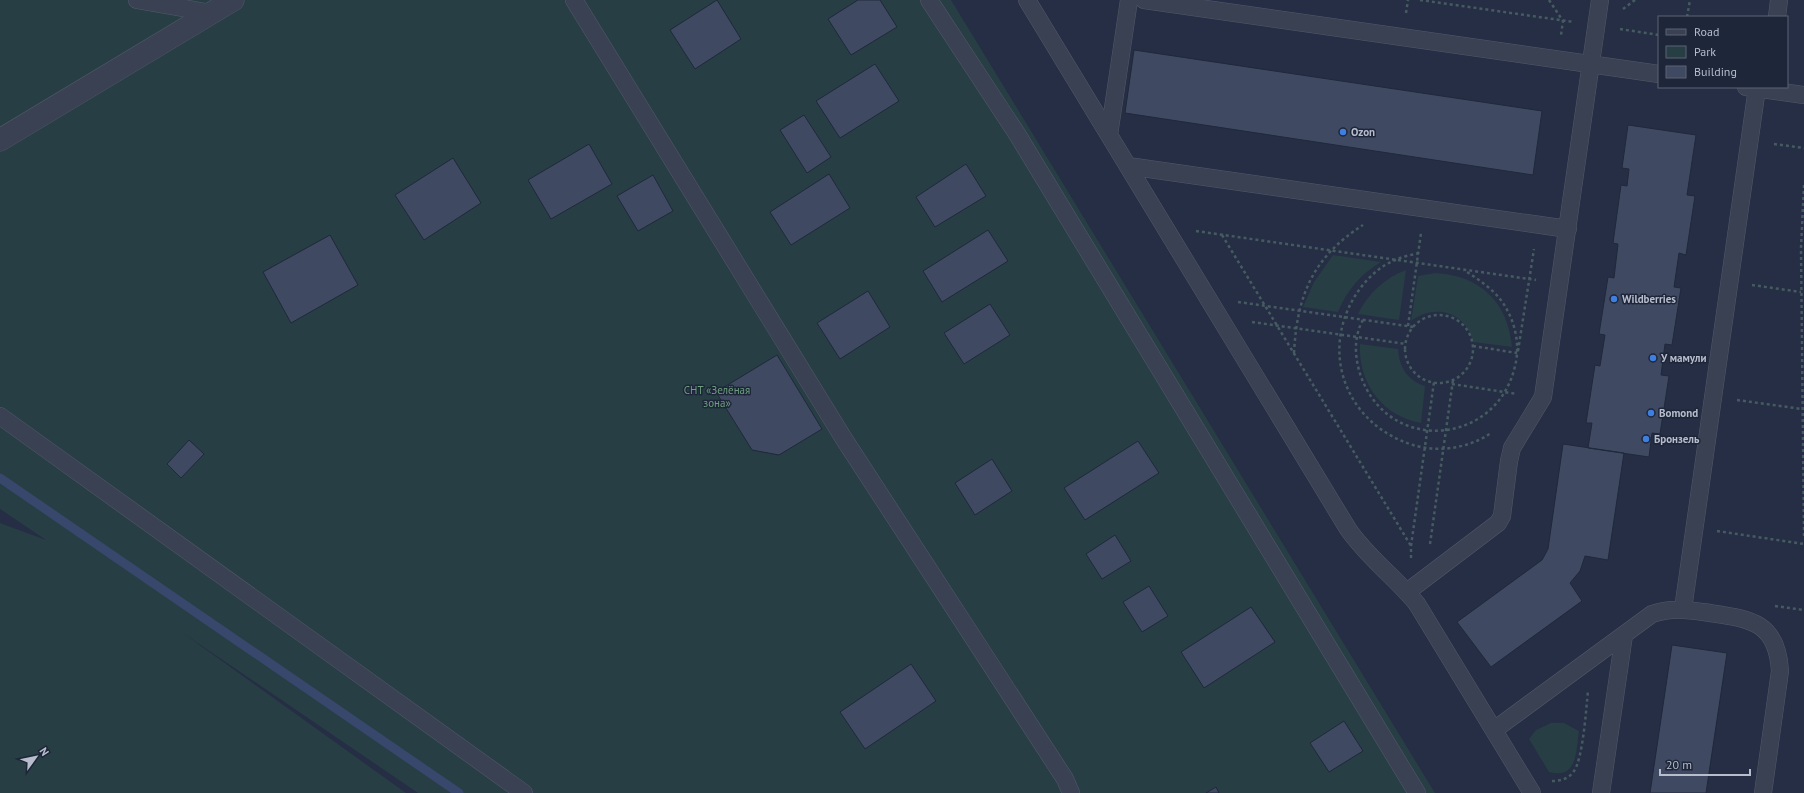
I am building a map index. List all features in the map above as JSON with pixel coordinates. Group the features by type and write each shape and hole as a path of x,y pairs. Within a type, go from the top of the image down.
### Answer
{"street":[{"path":"0,140 233,0"}],"lane":[{"path":"137,0 211,13"},
{"path":"574,0 840,433 1065,779 1070,793"},
{"path":"929,0 1017,134 1417,793"},
{"path":"1027,0 1348,529 1364,550 1409,590 1532,793"},
{"path":"1109,136 1129,0"},
{"path":"1144,0 1658,74"},
{"path":"1409,590 1498,523 1502,516 1512,448 1542,397 1568,229 1600,0"},
{"path":"1777,16 1779,0"},
{"path":"1683,609 1749,140 1759,88 1804,95"},
{"path":"1128,166 1568,229"},
{"path":"0,416 524,793"},
{"path":"1494,730 1652,614 1671,609 1683,609 1741,617 1756,623 1774,641 1779,654 1780,671 1763,793"},
{"path":"1601,793 1624,635"}],"path":[{"path":"1420,0 1658,35"},
{"path":"1550,0 1563,21"},
{"path":"1687,16 1690,0"},
{"path":"1749,140 1804,148"},
{"path":"1804,185 1801,292 1804,536"},
{"path":"1408,326 1425,209"},
{"path":"1294,353 1295,328 1298,310 1312,277 1332,250 1350,233 1365,224"},
{"path":"1363,320 1358,328 1357,337 1356,353 1358,372 1369,395 1387,413 1406,425 1427,431 1458,428 1481,418 1496,406 1512,380 1518,354 1537,225"},
{"path":"1164,226 1560,283"},
{"path":"1222,235 1411,546"},
{"path":"1418,253 1397,259 1378,270 1361,286 1345,317 1340,335 1339,350 1342,373 1350,394 1362,413 1379,428 1398,440 1425,448 1443,449 1465,446 1492,433"},
{"path":"1464,269 1494,292 1506,308 1516,330 1518,354"},
{"path":"1729,281 1801,292"},
{"path":"1207,297 1414,327"},
{"path":"1440,315 1459,321 1466,328 1473,346 1472,357 1468,366 1453,380 1443,383 1434,382 1424,379 1409,365 1406,355 1406,344 1408,335 1421,320 1430,316 1440,315"},
{"path":"1219,318 1406,344"},
{"path":"1473,346 1518,354"},
{"path":"1425,578 1453,380"},
{"path":"1409,590 1411,546 1434,382"},
{"path":"1452,384 1542,397"},
{"path":"1713,396 1802,409"},
{"path":"1694,528 1804,544"},
{"path":"1546,779 1553,782 1560,781 1575,770 1580,752 1593,657"}],"green space":[{"name":"СНТ «Зелёная зона»","path":"0,0 951,0 1435,793 418,793 183,633 406,793 0,793 0,523 46,540 0,509"},
{"path":"1333,255 1381,262 1355,283 1338,312 1303,307 1314,282"},
{"path":"1406,270 1399,320 1358,314 1367,299 1378,287 1391,277"},
{"path":"1435,273 1465,279 1478,285 1489,294 1498,304 1505,317 1512,347 1473,342 1464,324 1457,317 1448,314 1430,312 1411,321 1418,276"},
{"path":"1360,344 1398,349 1400,362 1409,377 1425,386 1421,423 1407,419 1395,413 1375,396 1363,372 1360,358"},
{"path":"1551,723 1564,723 1579,731 1574,762 1566,772 1549,772 1529,739 1536,730"}],"building":[{"path":"717,0 741,39 695,69 670,30"},
{"path":"858,0 880,0 897,27 851,55 828,19"},
{"path":"1134,50 1542,111 1533,175 1125,113"},
{"path":"875,64 899,101 840,138 816,101"},
{"path":"804,115 831,157 807,173 780,130"},
{"path":"1628,125 1696,135 1687,195 1695,196 1686,255 1679,253 1674,287 1681,288 1672,345 1665,344 1661,375 1669,376 1660,434 1652,433 1649,457 1588,448 1592,423 1586,423 1595,365 1600,366 1605,335 1599,334 1608,277 1614,278 1618,244 1613,243 1621,185 1627,186 1629,169 1622,168"},
{"path":"589,144 612,184 551,219 528,180"},
{"path":"453,158 481,203 424,240 395,195"},
{"path":"966,164 986,196 935,227 916,197"},
{"path":"829,174 850,208 791,245 770,212"},
{"path":"653,175 673,211 638,231 617,196"},
{"path":"988,230 1008,261 942,302 923,271"},
{"path":"330,235 358,285 291,323 263,272"},
{"path":"868,291 890,327 840,359 817,323"},
{"path":"990,304 1010,335 964,364 944,333"},
{"path":"777,355 822,429 779,455 752,450 716,392"},
{"path":"189,440 204,454 181,478 167,464"},
{"path":"1138,441 1159,473 1085,520 1064,488"},
{"path":"1563,444 1624,453 1608,560 1585,556 1580,571 1570,583 1582,601 1491,667 1457,622 1542,560 1548,549"},
{"path":"992,459 1012,491 975,515 955,483"},
{"path":"1115,535 1131,561 1102,579 1086,554"},
{"path":"1149,586 1168,616 1142,632 1123,602"},
{"path":"1251,607 1275,642 1204,688 1181,652"},
{"path":"1672,645 1727,653 1706,793 1650,793"},
{"path":"911,664 936,701 865,749 840,712"},
{"path":"1344,721 1363,751 1329,772 1310,743"},
{"path":"1216,787 1219,793 1206,793"}],"waterway":[{"path":"0,478 459,793"}],"place":[{"name":"Ozon","path":"1343,132"},
{"name":"Wildberries","path":"1614,299"},
{"name":"У мамули","path":"1653,358"},
{"name":"Bomond","path":"1651,413"},
{"name":"Бронзель","path":"1646,439"}]}
